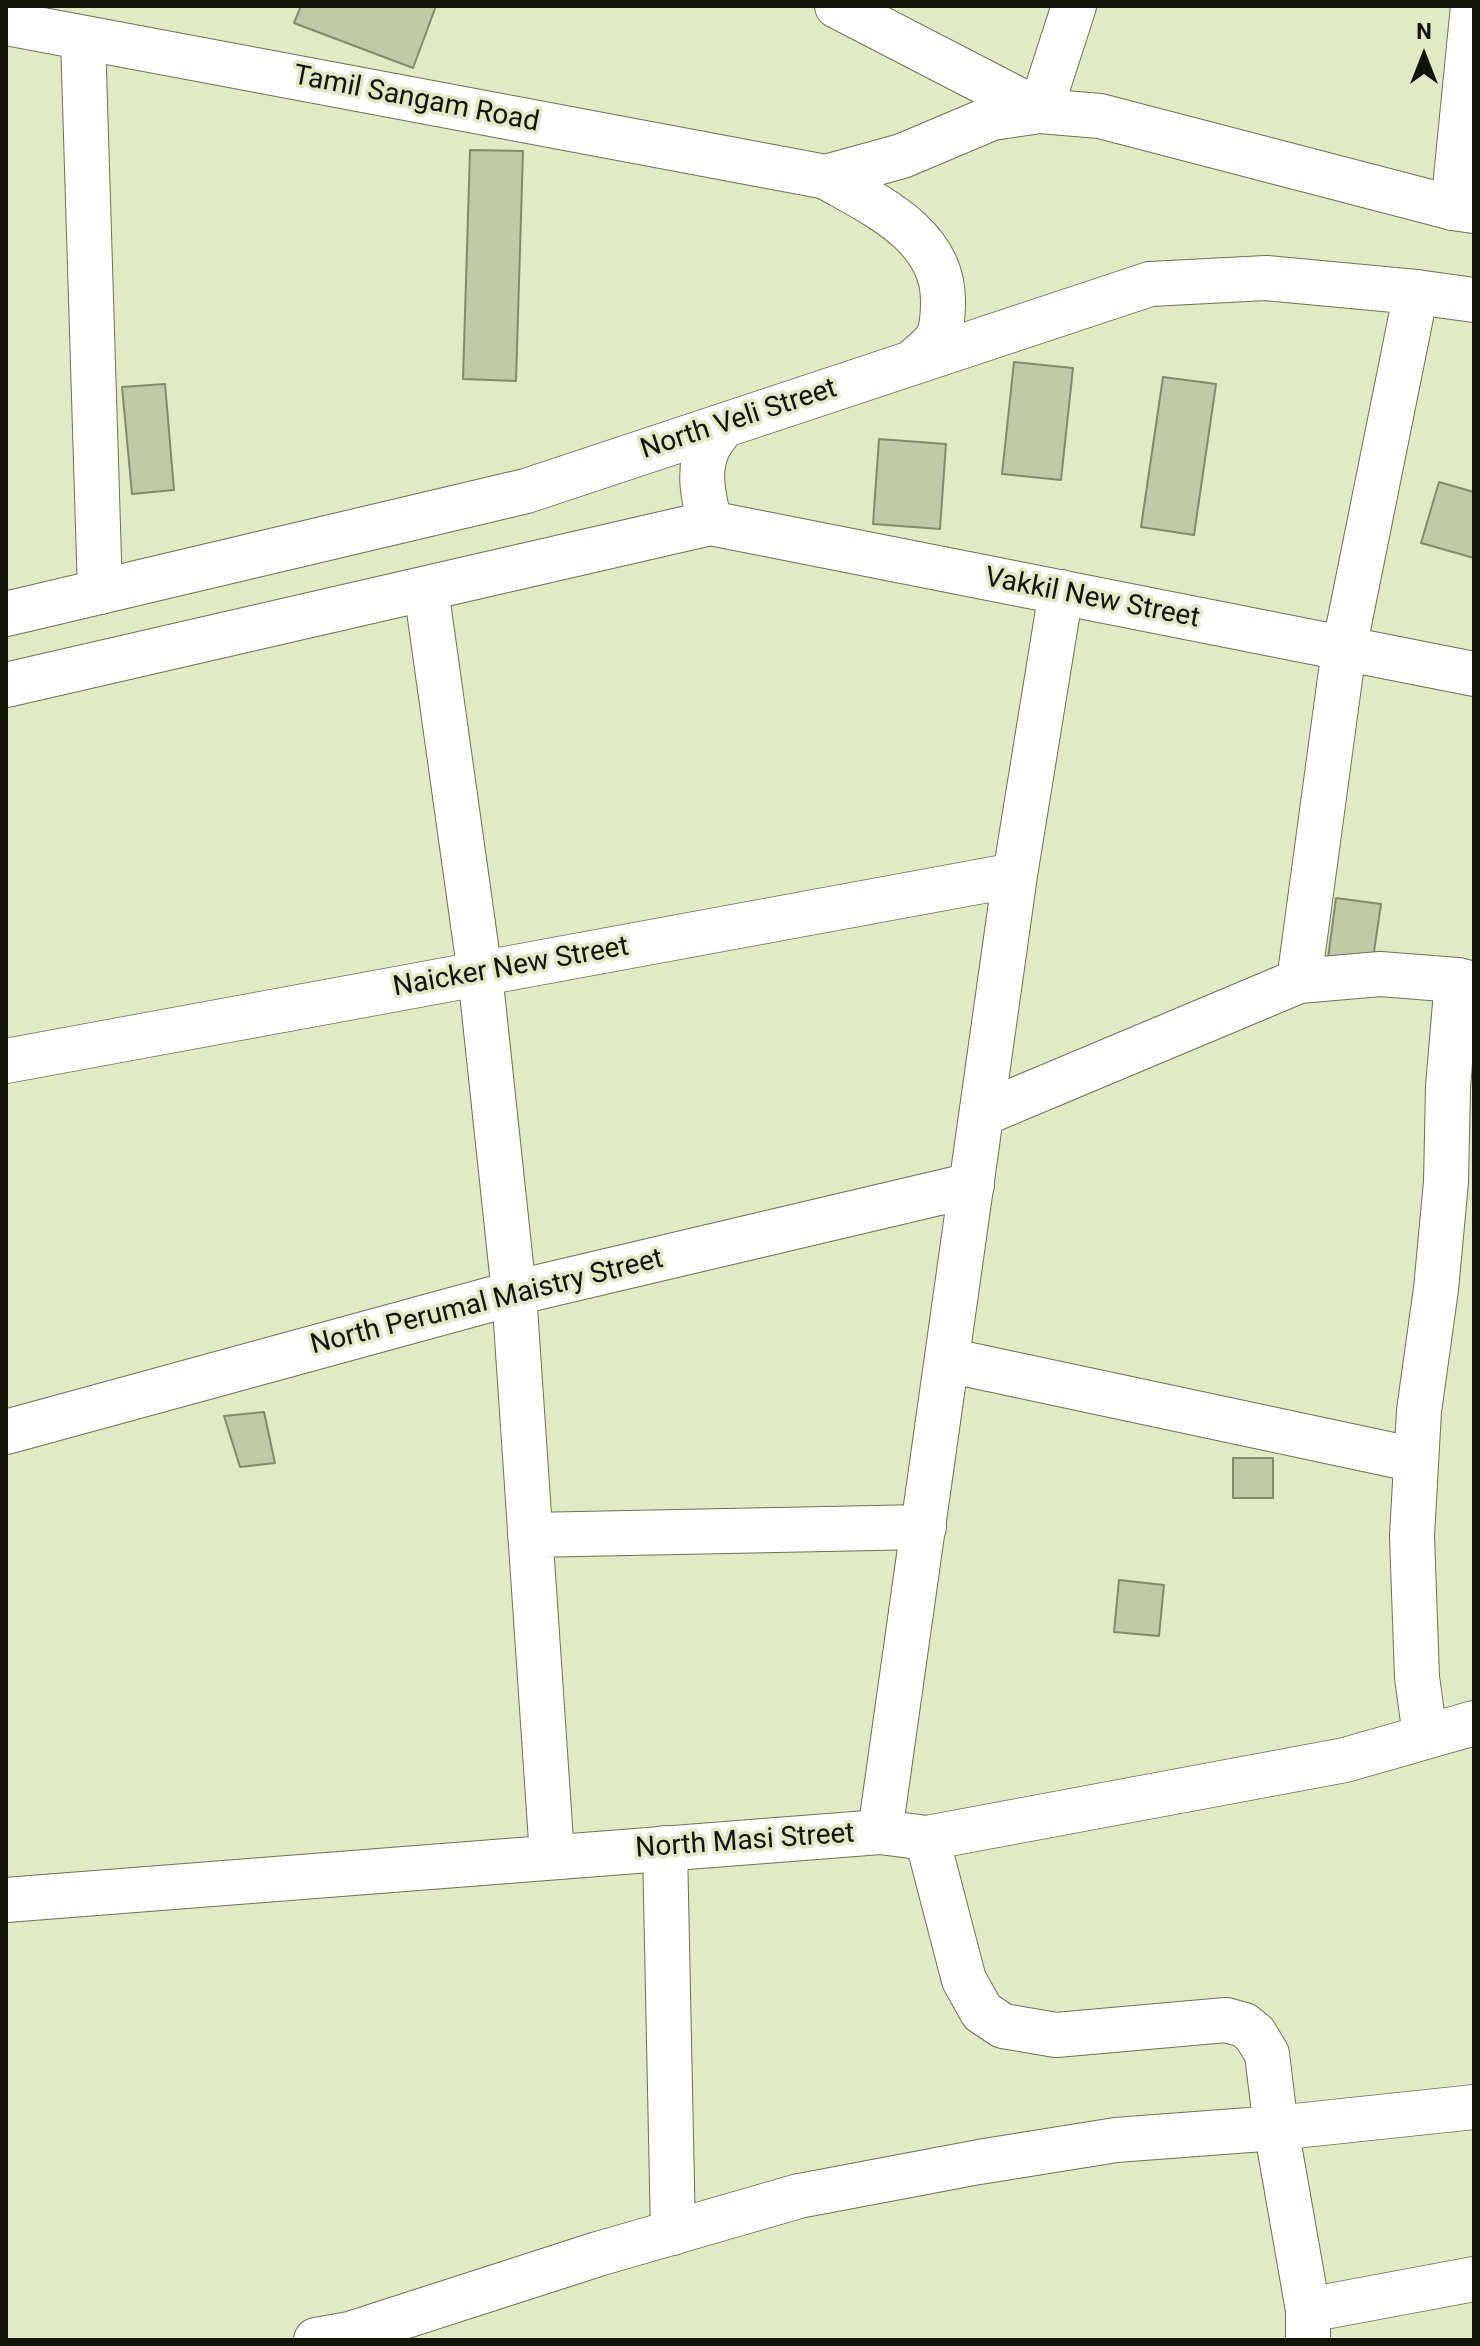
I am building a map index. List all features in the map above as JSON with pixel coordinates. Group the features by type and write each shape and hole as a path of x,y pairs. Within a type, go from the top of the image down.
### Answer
{"street":[{"path":"837,6 878,17 1040,111"},
{"path":"1040,111 1074,6"},
{"path":"826,177 902,156 992,118 1040,111 1100,116 1464,210 1473,6"},
{"name":"Tamil Sangam Road","path":"6,23 826,177"},
{"path":"83,38 100,592"},
{"path":"826,177 909,228 931,255 943,287 938,337 912,363"},
{"name":"North Veli Street","path":"6,614 526,491 1150,284 1266,278 1474,300"},
{"path":"1299,981 1344,649 1416,292"},
{"path":"6,685 710,523 703,496 703,465 707,449 722,427"},
{"name":"Vakkil New Street","path":"710,523 1474,674"},
{"path":"426,589 480,974 514,1293 552,1856"},
{"path":"880,1832 1015,875 1061,592"},
{"name":"Naicker New Street","path":"6,1061 1015,875"},
{"path":"982,1114 1299,981 1380,974 1465,982 1448,1087 1446,1182 1416,1460 1412,1551 1417,1677 1425,1736"},
{"name":"North Perumal Maistry Street","path":"6,1432 514,1293 972,1185"},
{"path":"947,1360 1416,1460"},
{"path":"530,1535 924,1527"},
{"name":"North Masi Street","path":"6,1900 880,1832 927,1838 1345,1760 1474,1723"},
{"path":"927,1838 964,1980 982,2012 1003,2026 1056,2035 1226,2020 1244,2025 1255,2034 1267,2054 1308,2325 1474,2279"},
{"path":"665,1848 673,2233"},
{"path":"316,2340 350,2334 598,2254 799,2196 1116,2140 1276,2128 1474,2107"}],"building":[{"path":"301,6 436,6 413,68 294,23"},
{"path":"470,150 523,151 516,381 463,379"},
{"path":"1014,362 1073,368 1061,480 1002,474"},
{"path":"1163,377 1216,384 1194,535 1141,527"},
{"path":"165,384 174,490 132,494 122,387"},
{"path":"879,439 946,444 940,529 873,524"},
{"path":"1439,482 1474,492 1474,558 1421,543"},
{"path":"1336,898 1381,904 1372,965 1328,958"},
{"path":"264,1412 275,1463 240,1467 224,1416"},
{"path":"1233,1458 1273,1458 1273,1498 1233,1498"},
{"path":"1119,1580 1164,1585 1159,1636 1114,1632"}]}
